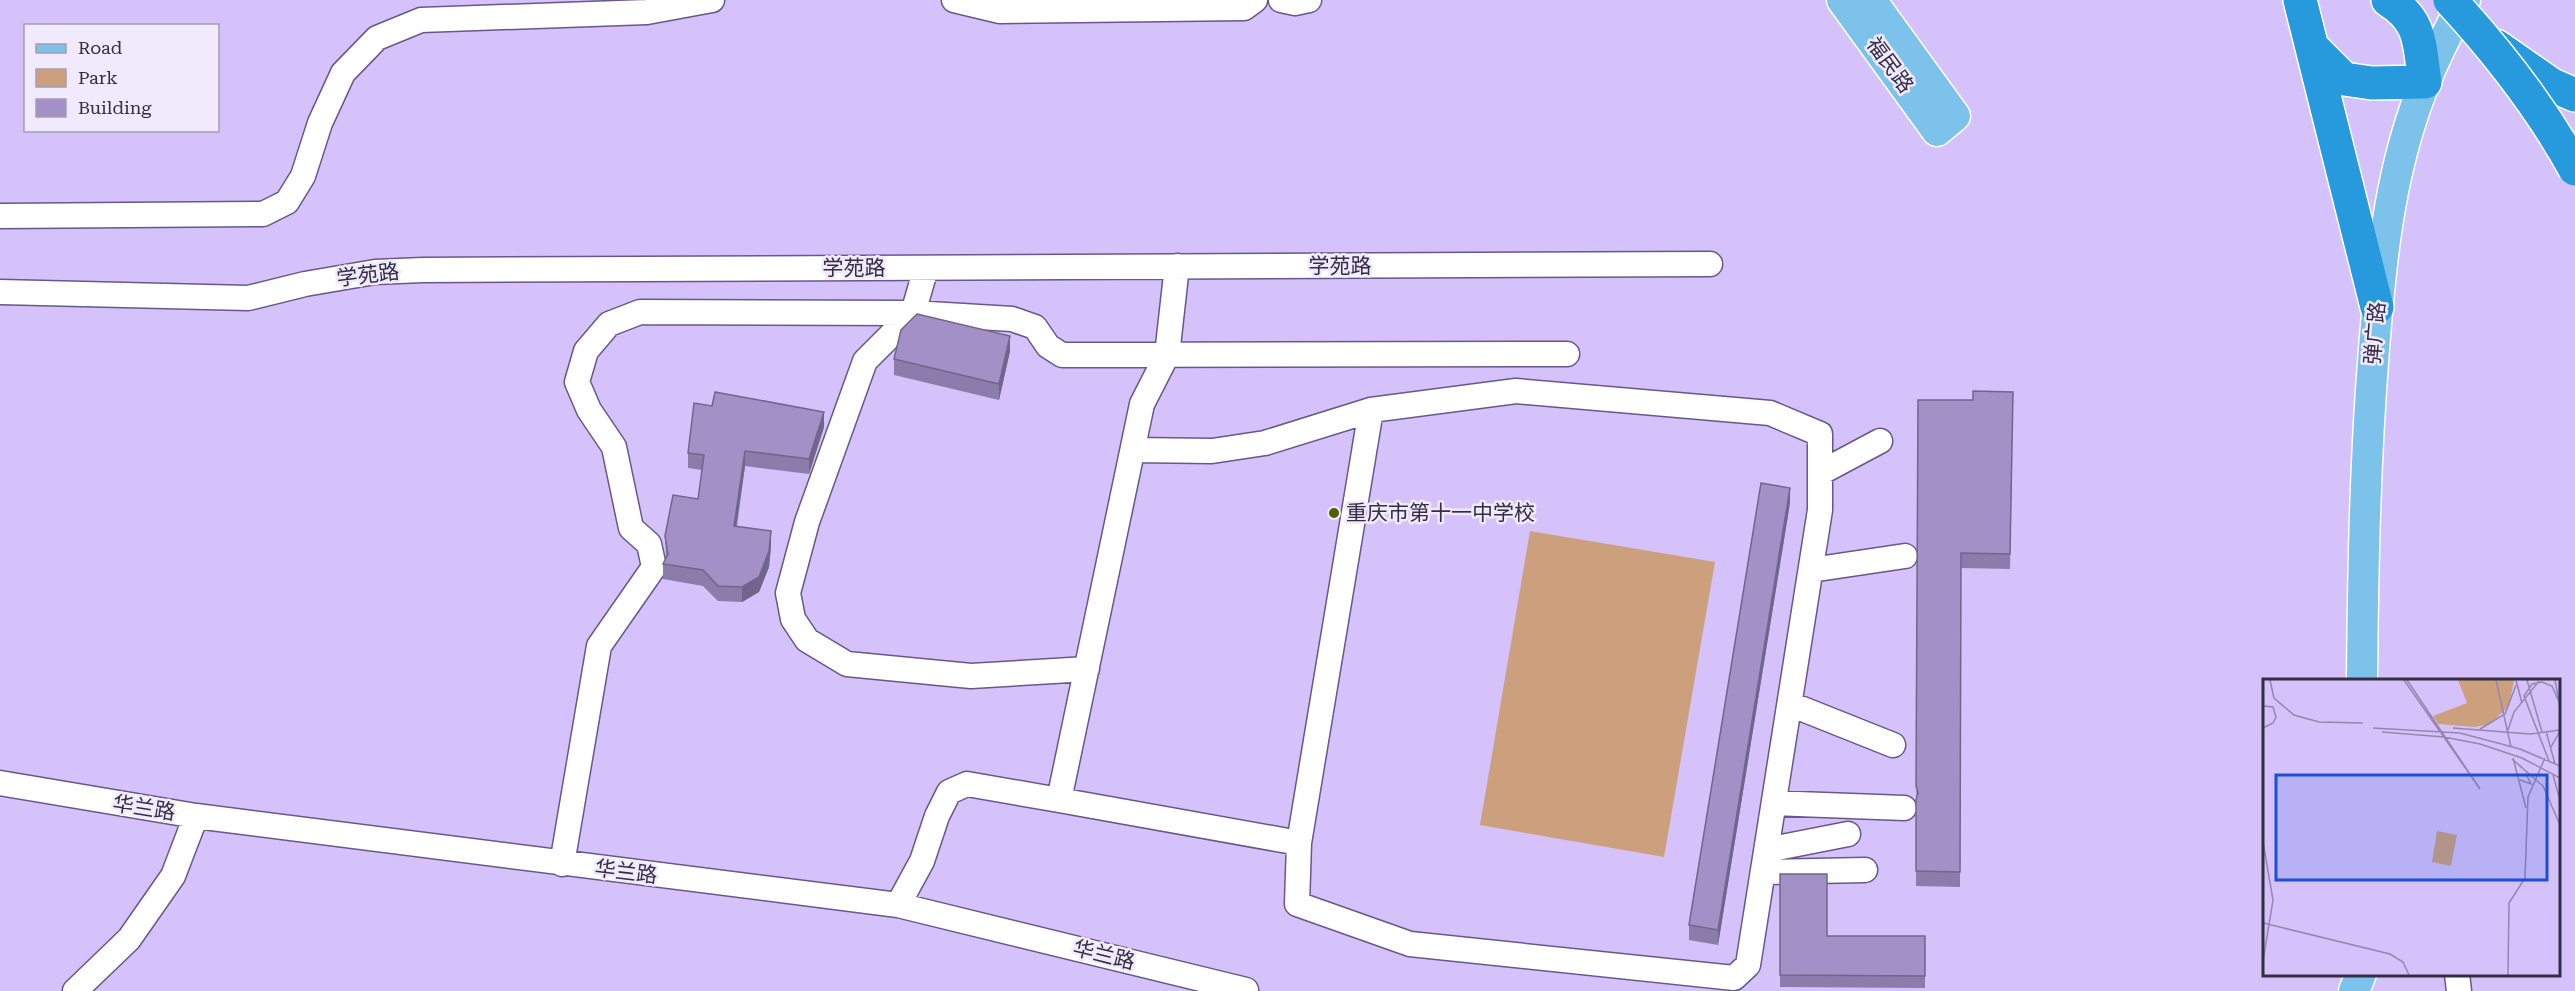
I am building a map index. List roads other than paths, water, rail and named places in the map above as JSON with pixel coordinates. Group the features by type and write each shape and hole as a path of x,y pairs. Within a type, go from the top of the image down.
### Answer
{"highway":[{"path":"2300,0 2377,307"},
{"path":"2313,48 2344,79 2372,83 2424,82 2416,27 2402,8 2388,0"},
{"path":"2450,0 2479,31 2537,105 2575,169"},
{"path":"2479,31 2528,70 2552,85 2575,95"}],"main road":[{"name":"福民路","path":"1842,0 1946,123 1871,0"},
{"name":"弹广路","path":"2362,679 2362,537 2366,446 2377,307 2392,200 2409,125 2424,82 2465,0"},
{"path":"2354,991 2361,976"}],"street":[{"path":"0,216 262,214 287,202 303,176 320,123 343,74 376,39 421,20 647,12 712,0"},
{"path":"954,0 1000,11 1244,8 1255,0"},
{"path":"1281,0 1295,3 1309,0"},
{"name":"学苑路","path":"0,292 248,298 305,284 375,272 1710,264"},
{"path":"1059,800 1143,404 1167,355 1177,266"},
{"path":"926,268 913,313 865,362 807,522 788,593 793,619 807,640 847,664 971,676 1087,669"},
{"path":"562,864 599,646 654,567 649,544 631,528 614,447 589,410 577,382 586,351 609,324 640,312 913,313 1012,319 1035,327 1048,346 1062,355 1567,354"},
{"path":"1133,450 1212,451 1265,443 1371,410 1516,392 1770,413 1820,434 1820,510 1790,704 1748,965 1734,978 1410,944 1297,904 1299,843 1371,410"},
{"path":"1820,473 1880,441"},
{"path":"1810,570 1905,556"},
{"path":"1790,704 1893,745"},
{"name":"华兰路","path":"0,783 196,816 898,905 1246,990"},
{"path":"898,905 922,861 937,816 949,792 967,784 1299,843"},
{"path":"1774,803 1904,808"},
{"path":"75,991 129,939 173,876 196,816"},
{"path":"1765,861 1848,834"},
{"path":"1765,861 1865,870"},
{"path":"2457,976 2459,991"}],"place":[{"name":"重庆市第十一中学校","path":"1334,513"}]}
